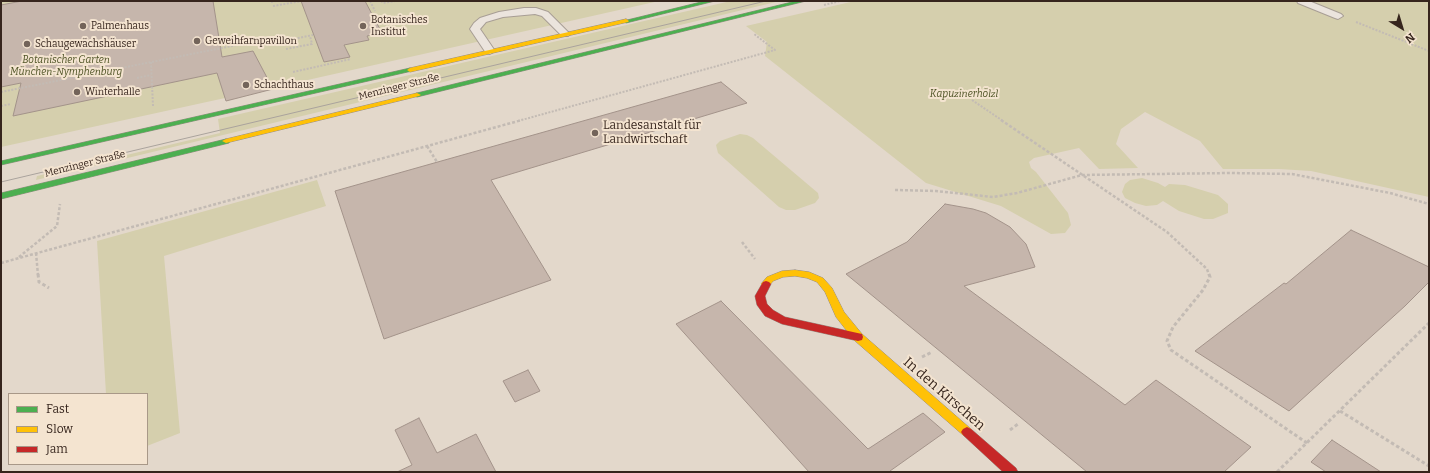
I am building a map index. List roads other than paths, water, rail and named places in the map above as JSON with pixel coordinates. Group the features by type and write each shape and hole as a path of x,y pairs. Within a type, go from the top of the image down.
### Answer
{"main road":[{"name":"Menzinger Straße","path":"1,163 712,1"},
{"name":"Menzinger Straße","path":"1,196 803,1"},
{"name":"In den Kirschen","path":"858,337 782,320 769,313 762,305 760,296 763,287 770,279 782,274 794,273 809,275 820,280 829,290 840,314 858,337 1012,472"}],"lane":[{"path":"1301,1 1338,16"},
{"path":"490,51 474,29 483,20 502,14 536,11 545,14 565,34"}],"tram line":[{"path":"1,182 766,1"}],"place":[{"name":"Palmenhaus","path":"83,26"},
{"name":"Botanisches Institut","path":"363,26"},
{"name":"Geweihfarnpavillon","path":"197,41"},
{"name":"Schaugewächshäuser","path":"27,44"},
{"name":"Schachthaus","path":"246,85"},
{"name":"Winterhalle","path":"77,92"},
{"name":"Landesanstalt für Landwirtschaft","path":"595,133"}],"park label":[{"name":"Botanischer Garten München-Nymphenburg","path":"66,66"},
{"name":"Kapuzinerhölzl","path":"964,94"}]}
